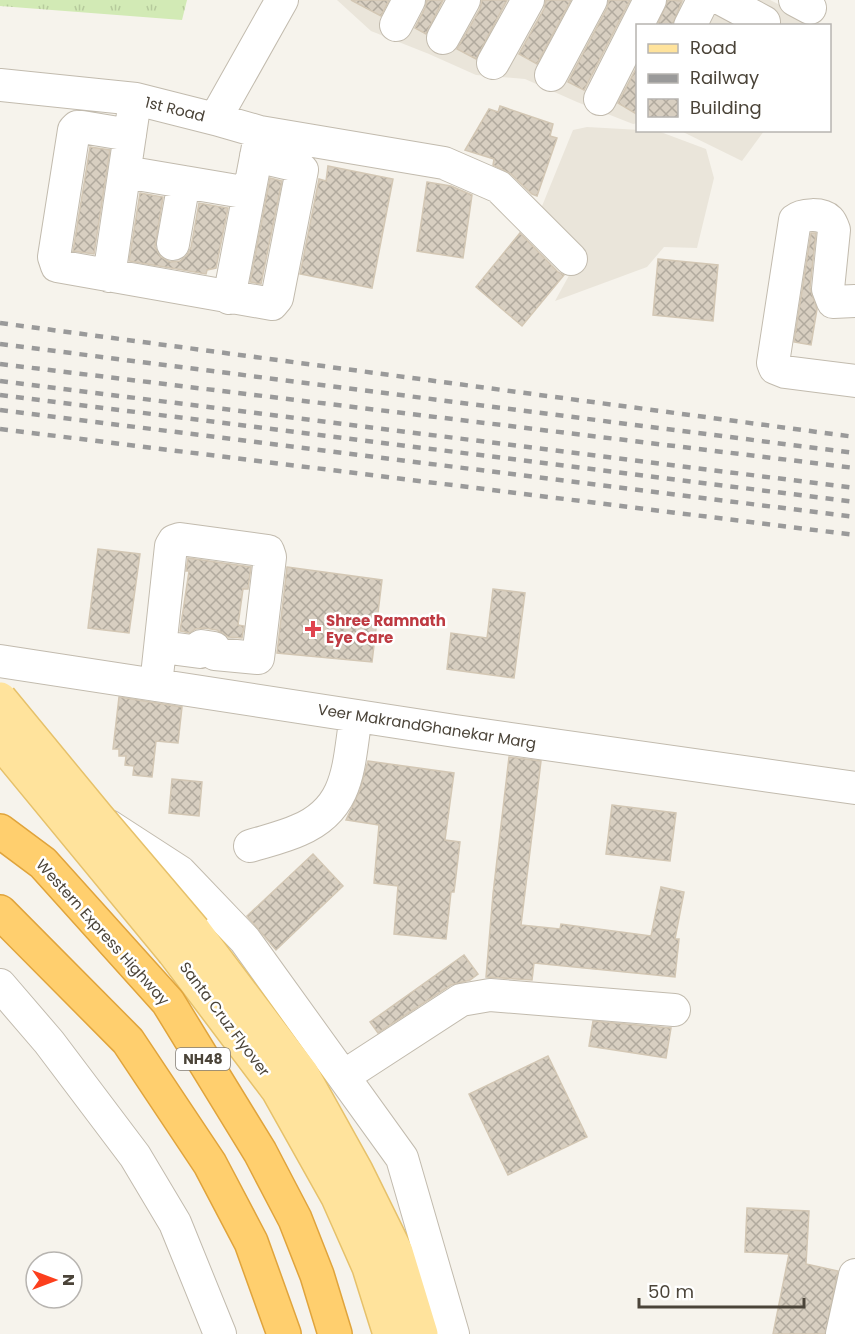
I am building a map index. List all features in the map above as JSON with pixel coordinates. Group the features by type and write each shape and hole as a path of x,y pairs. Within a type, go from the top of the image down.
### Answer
{"highway":[{"name":"Western Express Highway","path":"0,831 43,863 168,1002 260,1152 295,1219 317,1275 335,1334"},
{"path":"0,912 128,1041 210,1164 250,1242 284,1334"}],"main road":[{"name":"Santa Cruz Flyover","path":"0,699 98,818 184,941 278,1090 338,1197 369,1268 390,1334"},
{"name":"Santa Cruz Flyover","path":"0,741 184,941"},
{"path":"184,941 303,1074 356,1171 396,1252 421,1334"}],"street":[{"name":"1st Road","path":"0,85 136,99 215,119 282,0"},
{"path":"443,38 464,0"},
{"path":"493,63 528,0"},
{"path":"551,75 591,0"},
{"path":"638,24 650,0"},
{"path":"691,24 703,0"},
{"path":"723,0 758,22"},
{"path":"600,99 636,28"},
{"path":"109,276 136,99"},
{"path":"130,135 82,127 74,130 54,257 57,266 267,305 275,302 302,172 298,166 215,119"},
{"path":"229,298 258,144"},
{"path":"258,144 444,163 499,187 571,259"},
{"path":"125,172 249,193"},
{"path":"173,244 184,182"},
{"path":"855,301 833,302 828,289 834,230 831,221 805,215 799,217 795,220 773,363 775,368 784,372 855,381"},
{"path":"156,685 162,647 171,546 174,540 270,552 259,657 255,659 215,654 214,648 201,646 199,652 162,647"},
{"path":"236,698 242,658"},
{"name":"Veer MakrandGhanekar Marg","path":"0,661 356,716 855,788"},
{"path":"250,846 300,830 324,816 336,803 346,780 356,716"},
{"path":"0,750 75,806 131,838 180,872 245,940 402,1158 453,1334"},
{"path":"0,985 49,1042 135,1156 175,1223 220,1334"},
{"path":"344,1076 461,1000 490,995 674,1010"},
{"path":"842,1334 855,1275"}],"shaded area":[{"path":"337,0 770,0 818,24 636,24 636,123 633,124 525,79 476,75 371,31"},
{"path":"587,127 661,132 706,149 714,178 697,248 664,247 647,267 555,301 583,250 540,211 573,130"},
{"path":"683,132 763,132 742,161"}],"green space":[{"path":"0,0 187,0 182,20 0,6"}],"building":[{"path":"351,0 389,0 381,16"},
{"path":"427,0 443,0 426,34 415,28"},
{"path":"482,0 507,0 476,59 457,49 480,9"},
{"path":"546,0 571,0 537,64 519,54 544,9"},
{"path":"609,0 630,0 584,90 568,82"},
{"path":"668,0 682,1 673,24 658,24"},
{"path":"636,69 636,114 618,103"},
{"path":"500,106 553,124 550,136 557,138 537,196 511,174 493,165 494,159 465,150 489,109 498,112"},
{"path":"90,147 110,150 94,254 73,251"},
{"path":"328,166 393,179 372,288 300,274 319,179 326,181"},
{"path":"270,178 282,181 261,284 250,282"},
{"path":"427,182 451,186 472,195 463,258 417,251"},
{"path":"140,193 163,197 155,247 161,257 170,262 180,261 191,247 199,203 228,208 216,268 207,270 206,274 129,261"},
{"path":"520,233 558,272 564,275 522,326 476,287"},
{"path":"811,233 816,233 810,288 817,309 811,345 794,342"},
{"path":"658,259 718,265 713,321 653,315"},
{"path":"98,549 140,554 129,633 88,628"},
{"path":"188,558 251,567 248,589 243,589 238,625 244,626 242,638 228,637 217,630 204,628 195,629 190,633 180,631 189,571 186,571"},
{"path":"287,567 382,580 372,662 277,653"},
{"path":"493,589 525,593 514,678 447,669 451,633 487,638"},
{"path":"119,697 182,707 178,743 156,741 152,777 133,775 134,766 125,765 126,756 119,756 119,749 113,749"},
{"path":"509,757 541,761 521,925 560,929 561,924 651,936 661,887 684,892 675,939 679,939 675,977 534,963 532,980 486,977"},
{"path":"368,761 454,773 445,840 460,842 446,939 394,934 398,886 374,883 379,825 346,820 360,790"},
{"path":"172,779 202,782 199,816 169,813"},
{"path":"612,805 676,813 670,861 606,854"},
{"path":"313,854 343,886 276,950 247,916"},
{"path":"464,955 478,974 470,980 451,985 378,1033 370,1022"},
{"path":"593,1021 671,1028 666,1058 589,1046"},
{"path":"548,1056 587,1137 508,1175 469,1094"},
{"path":"747,1208 809,1211 806,1264 838,1271 825,1334 773,1334 789,1254 745,1252"}],"railway":[{"path":"0,323 855,437"},
{"path":"0,344 855,453"},
{"path":"0,364 855,468"},
{"path":"0,381 855,488"},
{"path":"0,395 855,502"},
{"path":"0,410 855,517"},
{"path":"0,429 855,535"}],"place":[{"name":"Shree Ramnath Eye Care","path":"313,629"}]}
